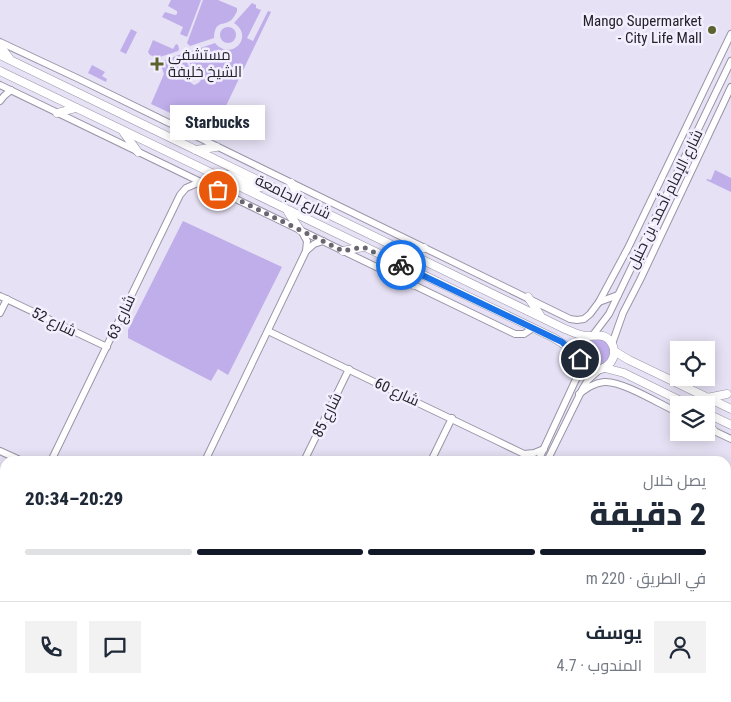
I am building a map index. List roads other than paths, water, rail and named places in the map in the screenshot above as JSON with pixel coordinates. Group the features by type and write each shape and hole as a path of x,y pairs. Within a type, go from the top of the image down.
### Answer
{"main road":[{"path":"0,46 10,60"},
{"name":"شارع الجامعة","path":"0,55 572,332 590,336"},
{"name":"شارع الجامعة","path":"0,72 562,342 580,360"},
{"path":"57,113 76,108"},
{"path":"123,131 138,152"},
{"path":"196,150 216,147"},
{"path":"216,175 229,175 258,188 264,182"},
{"path":"291,183 301,200"},
{"path":"286,210 301,230"},
{"path":"343,251 363,247"},
{"path":"406,251 424,248"},
{"path":"406,268 414,286"},
{"path":"528,297 541,317"},
{"path":"671,396 624,373 591,369 580,360 578,354 580,344 590,336 604,336 613,347 630,360 703,396"},
{"path":"602,369 611,362 613,347"},
{"path":"715,396 727,394"},
{"path":"715,402 731,409"},
{"path":"715,417 731,425"}],"street":[{"path":"0,42 570,319 578,320 584,319 590,314 599,302 628,248 731,34"},
{"name":"شارع الإمام أحمد بن حنبل","path":"590,336 604,322 618,295 731,61"},
{"path":"715,69 718,87"},
{"path":"0,85 515,334 524,334 533,328"},
{"name":"شارع الإمام أحمد بن حنبل","path":"613,347 623,313 731,87"},
{"path":"0,101 11,90"},
{"path":"683,133 698,131"},
{"name":"شارع 63","path":"53,456 180,195 186,188 200,182"},
{"path":"207,456 306,251 307,241 301,230"},
{"path":"306,251 314,244 323,241"},
{"path":"628,248 636,259"},
{"path":"599,302 618,295"},
{"path":"0,313 3,298"},
{"name":"شارع 52","path":"3,298 107,348"},
{"name":"شارع 60","path":"268,331 524,454"},
{"path":"540,456 577,377 580,360"},
{"name":"شارع 85","path":"308,456 349,369"},
{"path":"550,454 588,380 602,369"},
{"path":"580,394 602,382 616,383 670,409"},
{"path":"433,456 452,418"},
{"path":"715,431 731,439"},
{"path":"524,454 534,454 544,449"}],"place":[{"name":"Mango Supermarket - City Life Mall","path":"712,30"},
{"name":"مستشفى الشيخ خليفة","path":"157,64"},
{"name":"Starbucks","path":"218,190"}]}
